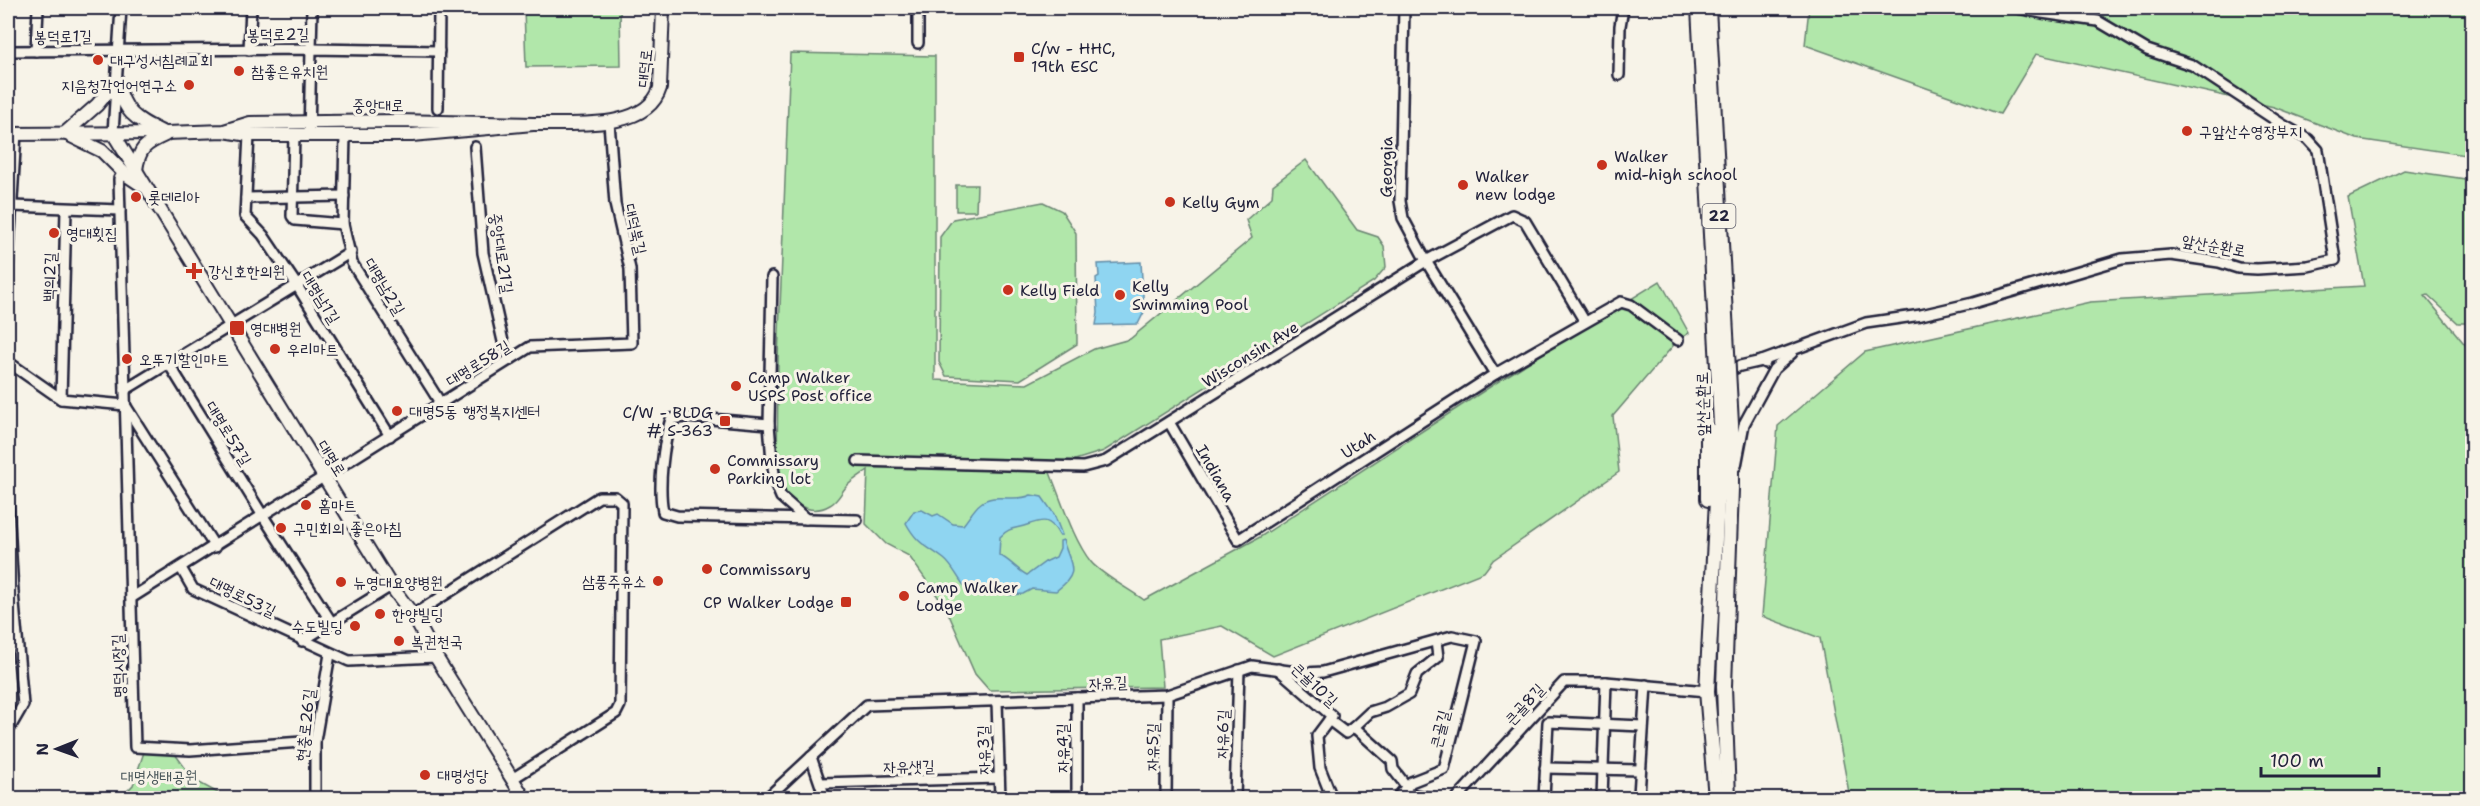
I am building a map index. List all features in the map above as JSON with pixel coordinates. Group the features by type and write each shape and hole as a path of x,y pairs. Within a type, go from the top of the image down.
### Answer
{"highway":[{"name":"앞산순환로","path":"1698,8 1731,489 1724,686 1716,798"},
{"name":"앞산순환로","path":"1708,8 1726,424 1711,600 1707,691 1720,766 1730,798"},
{"path":"1711,600 1708,571 1708,429 1713,380"}],"main road":[{"name":"대덕로","path":"631,117 645,111 656,100 662,69 663,8"},
{"path":"116,81 97,105 65,133 102,151 123,171 147,188"},
{"path":"116,81 122,101 136,119 167,134"},
{"name":"중앙대로","path":"12,133 167,134 224,131 249,135 294,135 309,129 398,121 532,124 609,122 631,117"},
{"name":"중앙대로","path":"224,131 250,123 345,135 412,135 532,124"},
{"name":"대명로","path":"113,133 524,798"},
{"path":"136,170 139,152 151,141 167,134"},
{"path":"1712,798 1720,766"}],"street":[{"path":"36,51 38,8"},
{"path":"113,133 122,8"},
{"path":"249,50 251,8"},
{"path":"309,129 312,8"},
{"path":"438,108 439,8"},
{"path":"918,8 918,43"},
{"name":"Georgia","path":"1404,8 1400,201 1403,218 1426,261 1495,374"},
{"path":"1619,75 1620,26 1623,8"},
{"name":"앞산순환로","path":"1713,380 1740,366 1795,351 1866,323 1922,315 1964,305 2122,259 2171,255 2219,262 2238,268 2257,269 2308,266 2335,260 2318,150 2308,139 2192,65 2147,50 2098,21 2042,14 2017,8"},
{"name":"봉덕로1길","path":"8,51 118,50"},
{"name":"봉덕로2길","path":"118,50 438,51"},
{"name":"대덕북길","path":"609,122 615,204 630,269 632,343"},
{"path":"8,266 12,206 12,133"},
{"name":"대명남1길","path":"249,135 245,216 263,235 296,284 390,436"},
{"path":"294,135 292,216 295,220 343,224"},
{"name":"대명남2길","path":"345,135 343,224 352,263 441,404"},
{"name":"중앙대로21길","path":"475,147 483,253 504,346 510,360"},
{"name":"명덕시장길","path":"123,171 118,179 135,747 190,750 315,741"},
{"path":"246,198 344,196"},
{"path":"12,206 66,210 120,210"},
{"name":"백의2길","path":"61,399 66,210"},
{"name":"Wisconsin Ave","path":"858,461 1083,467 1106,461 1426,261 1512,215 1525,221 1585,322"},
{"path":"125,390 351,252"},
{"path":"772,277 769,424 776,485 781,497 806,519"},
{"name":"Utah","path":"1238,540 1495,374 1621,302 1631,305 1678,340"},
{"name":"대명로58길","path":"325,477 530,347 632,343"},
{"path":"1731,489 1744,424 1774,369 1795,351"},
{"path":"1762,361 1767,364 1768,378"},
{"path":"8,362 61,399 125,405 215,547"},
{"name":"대명로57길","path":"169,364 332,622"},
{"path":"769,424 686,417 671,419 667,430 660,497 663,512 677,516 857,520"},
{"name":"Indiana","path":"1169,422 1238,540"},
{"path":"131,598 325,477"},
{"path":"413,615 599,497 615,497 622,503 620,705 616,713 512,779"},
{"path":"8,505 10,595 19,654 23,705 8,731"},
{"name":"대명로53길","path":"181,568 193,589 349,661 436,657"},
{"path":"302,641 392,586"},
{"name":"자유길","path":"767,798 867,705 1167,695 1252,666 1305,673 1323,672 1452,636 1476,640"},
{"name":"큰골길","path":"1402,793 1411,782 1444,769 1476,640"},
{"path":"1354,727 1370,712 1386,707 1409,694 1417,674 1438,657 1436,641"},
{"path":"8,646 19,654"},
{"name":"현충로26길","path":"315,798 315,741 330,654"},
{"name":"큰골10길","path":"1278,669 1332,716 1317,736 1320,768 1332,798"},
{"name":"자유6길","path":"1235,798 1239,670"},
{"name":"큰골8길","path":"1457,798 1564,682 1606,682 1707,691"},
{"path":"1602,798 1606,682"},
{"path":"1639,795 1646,685"},
{"name":"자유5길","path":"1166,798 1167,695"},
{"name":"자유4길","path":"1077,698 1077,798"},
{"name":"자유3길","path":"997,701 1000,798"},
{"name":"큰골10길","path":"1329,720 1346,733 1354,727 1392,761 1402,793"},
{"path":"1544,798 1548,722 1643,726"},
{"path":"811,758 825,798"},
{"path":"1545,768 1640,770"},
{"name":"자유샛길","path":"821,783 999,778"},
{"path":"1402,793 1432,798"}],"green space":[{"path":"524,8 620,8 621,66 526,67"},
{"path":"1809,8 2472,8 2472,156 2357,139 2274,107 2036,54 2000,114 1805,45"},
{"path":"790,53 935,56 935,380 1027,384 1094,349 1130,339 1252,238 1246,220 1272,197 1273,185 1306,160 1357,230 1378,237 1384,246 1386,267 1374,281 1104,451 1075,460 1045,461 1071,527 1091,562 1108,577 1144,600 1260,537 1502,379 1660,281 1689,333 1678,340 1613,416 1619,472 1493,560 1484,572 1273,656 1222,626 1159,639 1163,687 989,690 975,674 946,608 909,556 886,544 866,524 868,470 848,485 830,505 814,509 806,508 792,500 777,481 778,359"},
{"path":"2404,170 2472,180 2472,323 2458,323 2428,295 2425,296 2472,353 2472,798 1850,798 1820,638 1762,616 1778,426 1865,352 2090,302 2364,286 2348,197"},
{"path":"956,185 977,185 976,211 956,211"},
{"name":"Kelly Field","path":"1043,202 1062,211 1076,233 1077,344 1020,380 946,376 939,362 940,237 953,219"},
{"name":"대명생태공원","path":"144,752 175,754 194,780 227,798 120,798 133,785"}],"water":[{"name":"Kelly Swimming Pool","path":"1141,262 1144,312 1138,324 1096,325 1098,264"},
{"path":"1031,495 1042,497 1054,514 1062,535 1059,535 1053,525 1046,521 1012,529 1000,537 999,555 1027,575 1056,557 1060,541 1063,540 1072,568 1069,579 1056,591 1032,589 1023,594 1009,595 994,590 967,589 947,562 923,544 906,523 914,511 922,510 933,516 938,514 953,524 963,525 976,508 987,500"}],"place":[{"name":"C/w - HHC, 19th ESC","path":"1019,57"},
{"name":"대구성서침례교회","path":"98,60"},
{"name":"참좋은유치원","path":"239,71"},
{"name":"지음청각언어연구소","path":"189,85"},
{"name":"구앞산수영장부지","path":"2187,131"},
{"name":"Walker mid-high school","path":"1602,165"},
{"name":"Walker new lodge","path":"1463,185"},
{"name":"롯데리아","path":"136,197"},
{"name":"Kelly Gym","path":"1170,202"},
{"name":"영대횟집","path":"54,233"},
{"name":"강신호한의원","path":"194,271"},
{"name":"Kelly Field","path":"1008,290"},
{"name":"Kelly Swimming Pool","path":"1120,295"},
{"name":"영대병원","path":"237,328"},
{"name":"우리마트","path":"275,349"},
{"name":"오뚜기할인마트","path":"127,359"},
{"name":"Camp Walker USPS Post office","path":"736,386"},
{"name":"대명5동 행정복지센터","path":"397,411"},
{"name":"C/W - BLDG # S-363","path":"725,421"},
{"name":"Commissary Parking lot","path":"715,469"},
{"name":"홈마트","path":"306,505"},
{"name":"구민회의 좋은아침","path":"281,528"},
{"name":"Commissary","path":"707,569"},
{"name":"삼풍주유소","path":"658,581"},
{"name":"뉴영대요양병원","path":"341,582"},
{"name":"Camp Walker Lodge","path":"904,596"},
{"name":"CP Walker Lodge","path":"846,602"},
{"name":"한양빌딩","path":"380,614"},
{"name":"수도빌딩","path":"355,626"},
{"name":"복권천국","path":"399,641"},
{"name":"대명성당","path":"425,775"}]}
